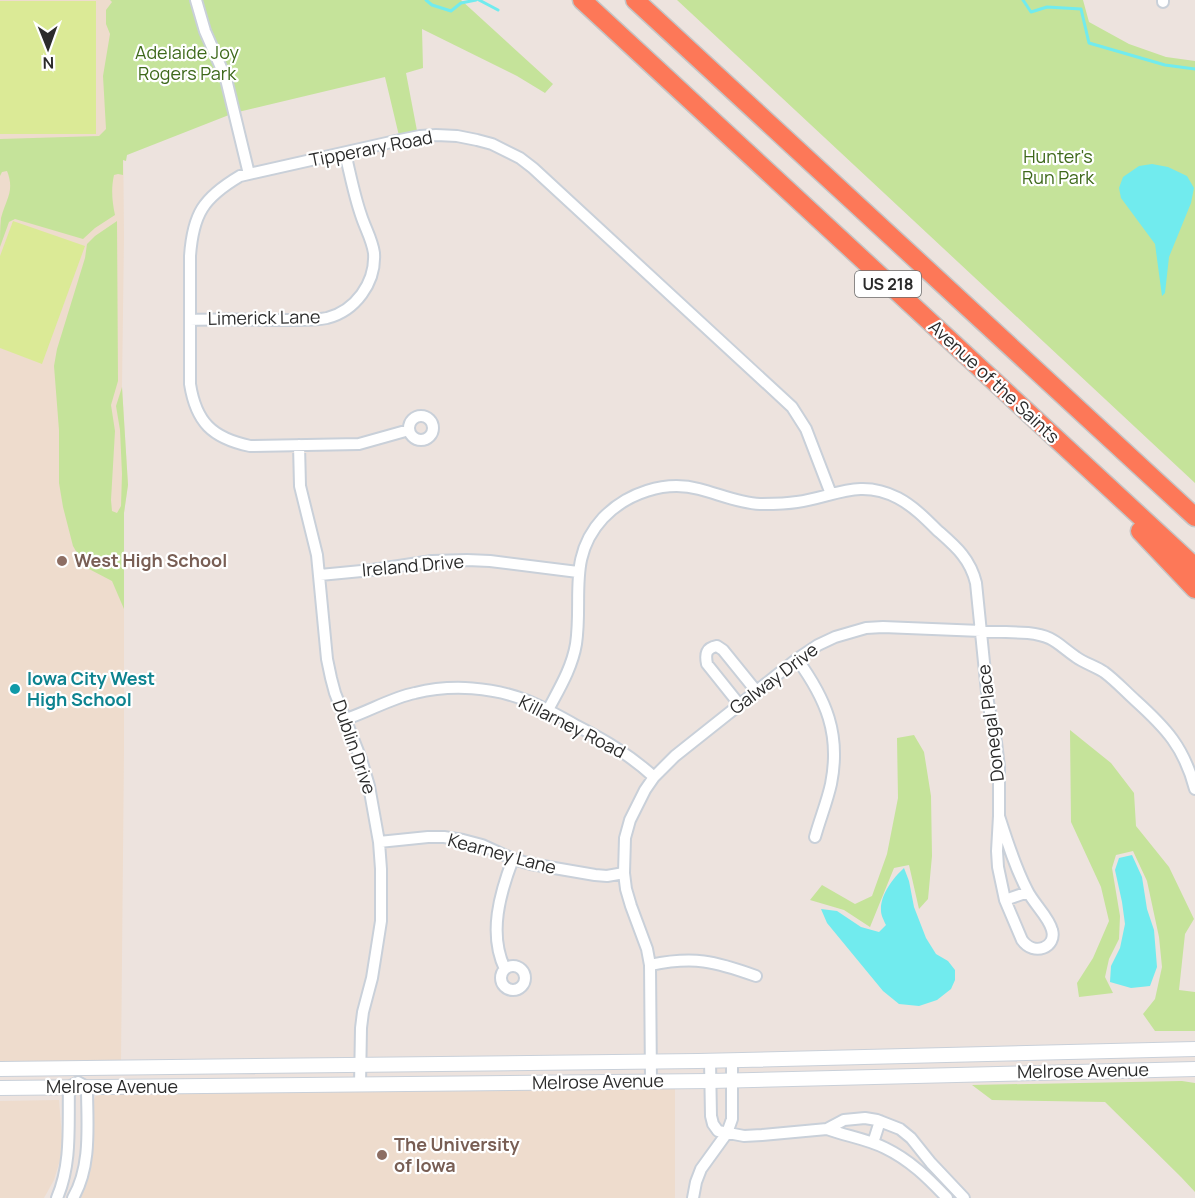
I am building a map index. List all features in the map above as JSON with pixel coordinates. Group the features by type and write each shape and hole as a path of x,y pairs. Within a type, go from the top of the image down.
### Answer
{"highway":[{"name":"Avenue of the Saints","path":"582,0 1195,567"},
{"name":"Avenue of the Saints","path":"635,0 1195,516"},
{"path":"1047,431 1195,589"}],"main road":[{"name":"Melrose Avenue","path":"0,1069 651,1062 1195,1049"},
{"name":"Melrose Avenue","path":"0,1088 732,1081 1195,1069"}],"street":[{"path":"195,0 205,31 226,79 249,174"},
{"name":"Tipperary Road","path":"409,430 359,444 250,446 233,443 218,435 197,413 190,384 191,238 195,220 206,202 215,193 240,176 420,136 457,136 499,147 520,158 532,168 792,407 806,429 831,494"},
{"name":"Limerick Lane","path":"190,320 315,320 339,314 362,295 372,274 374,254 371,239 361,217 345,153"},
{"name":"Dublin Drive","path":"298,445 300,486 314,538 320,575 327,659 335,693 362,759 379,842 381,921 361,1028 360,1085"},
{"name":"Donegal Place","path":"548,710 566,676 576,645 579,572 582,557 595,529 615,507 641,493 672,486 698,489 737,501 757,504 797,502 856,489 884,492 916,511 959,550 974,573 988,702 999,767 998,867 1005,900 1015,926 1026,946 1039,949 1050,942 1053,936 1052,930 1028,892 999,816"},
{"name":"Ireland Drive","path":"320,575 432,561 467,560 579,572"},
{"name":"Galway Drive","path":"651,1081 650,965 647,949 630,906 624,873 625,838 630,820 641,796 654,777 675,756 739,704 818,645 835,637 866,628 883,627 1039,634 1060,643 1077,658 1103,672 1160,723 1175,742 1186,762 1195,789"},
{"path":"739,704 707,664 707,651 711,647 717,646 723,650 756,692"},
{"path":"797,659 813,680 822,697 830,721 834,748 830,786 815,837"},
{"name":"Killarney Road","path":"346,719 388,701 414,693 437,689 483,689 527,701 548,710 619,749 654,777"},
{"name":"Kearney Lane","path":"379,842 444,837 482,845 531,864 595,875 607,876 624,873"},
{"path":"505,969 497,946 497,923 500,901 513,858"},
{"path":"1005,900 1028,892"},
{"path":"650,965 679,960 696,960 713,962 756,976"},
{"path":"693,1198 701,1169 727,1133 732,1119 732,1060"},
{"path":"710,1061 711,1116 718,1131 744,1136 827,1129 844,1120 880,1121 900,1129 911,1138 964,1198"},
{"path":"57,1198 68,1159 69,1087"},
{"path":"73,1198 85,1168 87,1087"},
{"path":"873,1143 880,1121"},
{"path":"827,1129 885,1148 914,1165 947,1198"}],"shaded area":[{"name":"West High School","path":"0,0 110,0 122,9 124,237 122,387 128,485 124,513 121,1063 0,1064"},
{"name":"The University of Iowa","path":"675,1086 675,1198 76,1198 92,1105 95,1097 100,1093"},
{"path":"59,1100 63,1150 54,1180 44,1198 0,1198 0,1101"}],"green space":[{"name":"Adelaide Joy Rogers Park","path":"110,0 461,0 553,84 545,93 517,76 422,29 423,68 406,73 418,136 400,140 385,77 234,113 127,155 126,161 123,160 123,175 114,175 112,185 115,215 83,239 15,219 9,222 0,247 1,218 9,195 10,184 7,171 2,172 0,176 0,139 99,136 106,129 103,76 110,34 106,24 106,10 112,2"},
{"name":"Hunter's Run Park","path":"677,0 1083,0 1089,22 1129,44 1166,57 1195,61 1195,483"},
{"path":"0,1 96,1 96,134 0,134"},
{"path":"13,221 85,246 42,364 0,348 0,256"},
{"path":"117,221 118,381 111,405 115,431 111,500 112,511 117,513 121,506 122,474 120,430 116,406 122,387 128,485 124,513 124,609 112,581 89,569 73,546 59,483 59,430 54,366 87,244"},
{"path":"1070,730 1111,763 1134,793 1136,826 1169,867 1194,919 1185,934 1179,990 1195,992 1195,1031 1155,1031 1143,1014 1155,999 1162,967 1159,937 1147,881 1133,851 1116,855 1112,868 1120,916 1119,939 1109,959 1105,977 1113,993 1079,997 1077,983 1093,958 1109,921 1101,887 1071,822"},
{"path":"914,735 924,752 931,796 932,856 928,899 919,909 909,865 894,868 870,927 844,910 810,900 822,885 855,904 872,896 887,854 898,798 897,738"},
{"path":"1182,1081 1195,1083 1195,1192 1105,1102 992,1100 972,1085"}],"water":[{"path":"1152,164 1168,167 1187,176 1194,188 1191,203 1169,257 1165,293 1162,296 1155,244 1121,198 1119,188 1123,177 1139,166"},
{"path":"1132,855 1142,877 1147,909 1154,930 1157,967 1150,986 1131,988 1110,982 1111,966 1120,948 1125,924 1115,870 1119,858"},
{"path":"904,868 914,907 926,938 936,954 948,961 955,970 955,980 951,989 937,1000 919,1006 899,1004 883,991 827,923 821,909 837,911 861,927 879,932 886,925 881,911 885,893"}],"waterway":[{"path":"426,0 432,5 451,11 461,3 476,0"},
{"path":"479,0 498,10"},
{"path":"1023,0 1031,12 1047,7 1081,9 1089,43 1165,65 1195,69"}],"place":[{"name":"West High School","path":"62,561"},
{"name":"Iowa City West High School","path":"15,689"},
{"name":"The University of Iowa","path":"382,1155"}]}
